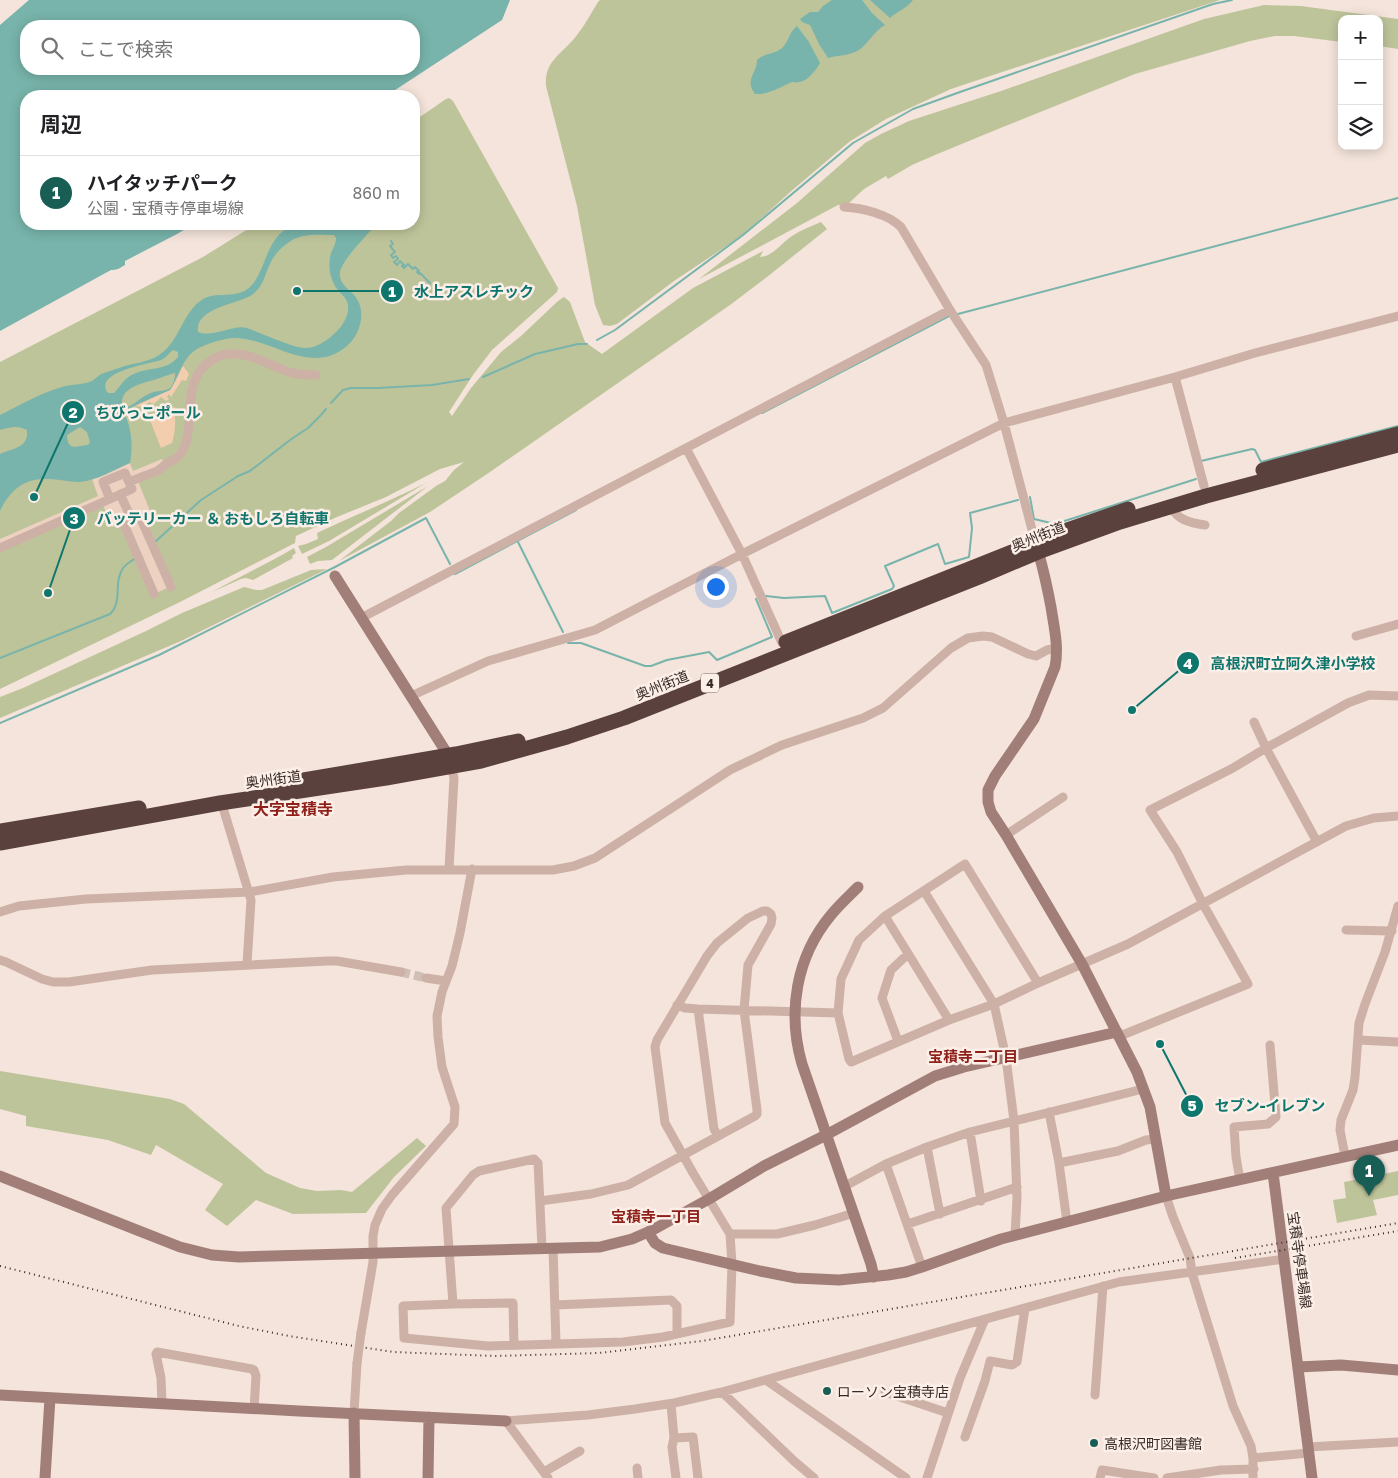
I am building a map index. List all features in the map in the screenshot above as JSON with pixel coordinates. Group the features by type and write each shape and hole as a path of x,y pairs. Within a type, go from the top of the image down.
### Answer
{"highway":[{"name":"奥州街道","path":"0,831 450,761 513,753 624,718 979,577 1036,546 1116,512 1204,486 1398,434"},
{"name":"奥州街道","path":"0,843 450,761 620,708 1017,550 1206,496 1398,445"}],"street":[{"path":"844,207 882,215 894,220 901,227 950,310 986,365 1004,422 1036,546 1043,564 1057,648 1055,667 1034,719 995,776 988,790 988,802 991,812 1082,964 1137,1072 1150,1107 1166,1196 1190,1258 1192,1273 1233,1406 1251,1446 1253,1458 1253,1473 1221,1470 1167,1478"},
{"path":"362,618 950,310"},
{"path":"411,696 488,661 595,630 1004,422 1398,316"},
{"path":"129,482 159,470 164,464 180,455 189,425 190,404 194,385 201,370 211,360 224,355 241,355 290,372 316,375"},
{"path":"1175,377 1204,486"},
{"path":"686,448 742,554 782,643"},
{"path":"0,548 132,490 125,473 103,482 110,499"},
{"path":"120,494 132,520"},
{"path":"1171,507 1175,514 1183,519 1205,525"},
{"path":"154,594 124,524 132,520 140,517 171,587"},
{"path":"335,576 450,761 454,772 454,791 449,869"},
{"path":"1356,636 1398,624"},
{"path":"0,912 19,906 86,899 250,892 362,873 449,869 553,870 574,866 615,845 730,770 782,746 863,718 883,708 951,648 968,638 992,637 1036,656 1047,650 1057,648"},
{"path":"0,1176 180,1247 212,1255 239,1257 600,1247 632,1238 658,1228 709,1200 764,1166 935,1076 964,1067 1118,1034 1248,984 1203,904 1177,852 1150,810 1233,768 1332,711 1359,698 1369,695 1398,696"},
{"path":"1254,722 1317,842"},
{"path":"1006,835 1063,797"},
{"path":"220,803 250,892 246,964"},
{"path":"1038,983 965,864 885,916 858,940 842,979 838,1013 849,1059 851,1062 949,1020 994,1004 1128,944 1346,826 1374,818 1398,816"},
{"path":"355,1478 354,1413 357,1363 373,1262 375,1225 382,1209 392,1195 454,1124 455,1107 442,1067 437,1016 442,992 452,966 460,933 472,869"},
{"path":"858,888 830,915 808,950 796,987 795,1012 798,1048 874,1277"},
{"path":"924,891 994,1004 1006,1058 1014,1120 1017,1198 1015,1235"},
{"path":"1345,1156 1340,1130 1341,1120 1356,1077 1359,1023 1392,931 1398,906"},
{"path":"514,1345 513,1303 403,1306 404,1338 488,1346 623,1342 677,1334 730,1322 732,1264 730,1234 709,1200 684,1156 665,1123 656,1047 657,1040 677,1005 717,943 748,918 762,911 771,914 771,924 748,965 744,1010 757,1114 684,1156 628,1185 592,1194 540,1201"},
{"path":"885,916 949,1020"},
{"path":"1346,930 1392,931"},
{"path":"898,1041 882,998 891,970 908,954"},
{"path":"0,960 53,982 69,982 152,970 337,961 401,972"},
{"path":"426,978 446,981"},
{"path":"677,1005 698,1009 838,1013"},
{"path":"698,1009 714,1130 718,1136"},
{"path":"1358,1040 1398,1042"},
{"path":"1240,1180 1234,1127 1268,1124 1276,1117 1270,1045"},
{"path":"844,1186 886,1164 970,1132 1143,1089"},
{"path":"1049,1112 1059,1163 1067,1222"},
{"path":"970,1132 981,1200"},
{"path":"1059,1163 1118,1151 1146,1140 1155,1139"},
{"path":"648,1232 655,1243 663,1248 796,1278 840,1280 874,1277 906,1272 1015,1235 1166,1196 1398,1144"},
{"path":"927,1147 940,1214"},
{"path":"453,1304 446,1208 473,1175 479,1171 534,1160 538,1164 540,1201 548,1248 554,1305 556,1344"},
{"path":"886,1164 922,1267"},
{"name":"宝積寺停車場線","path":"1273,1173 1312,1478"},
{"path":"908,1224 1016,1187"},
{"path":"730,1234 778,1234 854,1213"},
{"path":"0,1395 506,1421 588,1415 671,1404 722,1392 1119,1282 1285,1259"},
{"path":"1095,1395 1103,1286"},
{"path":"554,1305 671,1300 677,1306 677,1334"},
{"path":"965,1437 990,1361 1012,1365 1017,1362 1025,1308"},
{"path":"927,1478 961,1374 985,1319"},
{"path":"162,1404 162,1378 157,1352 254,1370 256,1376 254,1409"},
{"path":"1298,1367 1341,1365 1398,1370"},
{"path":"766,1380 896,1475 906,1478"},
{"path":"722,1392 814,1478"},
{"path":"884,1392 948,1412"},
{"path":"45,1478 50,1398"},
{"path":"671,1404 674,1438 672,1447 676,1478"},
{"path":"428,1478 429,1417"},
{"path":"506,1421 546,1475 580,1452"},
{"path":"674,1438 693,1437 698,1478"},
{"path":"1253,1458 1308,1450 1398,1442"},
{"path":"637,1468 638,1478"},
{"path":"1100,1478 1102,1470 1154,1478"}],"green space":[{"path":"600,0 1220,0 951,89 886,119 849,142 743,235 674,281 617,324 610,326 603,325 595,305 577,206 546,86 546,77 551,63 572,42"},
{"path":"1264,5 1301,6 1368,15 1338,15 1338,42 1294,36 1275,36 1250,41 1135,74 935,155 912,165 888,179 886,176 864,189 848,204 838,205 699,279 797,203 865,143 881,134 909,121 1001,91 1204,19"},
{"path":"1383,17 1398,19 1398,49 1383,47"},
{"path":"449,98 453,101 558,288 557,292 492,350 449,412 452,416 471,388 501,352 564,297 570,302 585,342 602,354 693,288 763,251 760,257 769,254 792,236 806,228 821,222 827,229 730,305 430,512 339,561 399,513 445,481 464,462 440,469 386,497 296,536 295,543 180,602 0,689 0,362 203,257 246,230 420,230 420,117"},
{"path":"426,483 329,541 302,554 298,546 318,539 317,533"},
{"path":"428,486 332,560 318,561 310,564 307,557"},
{"path":"294,548 296,553 292,556 293,558 253,580 241,579 212,592 274,560"},
{"path":"327,569 181,641 0,718 0,697 182,613 244,587 262,590 311,570"},
{"path":"0,1071 170,1099 184,1104 266,1173 300,1188 317,1191 341,1190 352,1192 417,1138 426,1146 394,1177 366,1213 293,1214 256,1200 227,1226 205,1210 223,1184 156,1145 151,1155 108,1140 26,1126 26,1116 0,1109"},
{"path":"1398,1171 1398,1195 1373,1200 1377,1215 1337,1223 1333,1200 1346,1198 1344,1182"}],"sand":[{"path":"183,366 189,374 186,381 182,380 171,397 169,394 167,397 169,399 166,401 161,397 154,404 149,402 145,407 136,406 170,390"},
{"path":"175,407 175,430 172,443 161,448 148,415"}],"shaded area":[{"path":"162,459 166,469 138,481 150,511 141,514 173,583 176,584 154,594 122,523 112,527 103,505 0,544 0,539 98,496 92,479 130,463 133,471"}],"water":[{"path":"29,0 510,0 502,20 420,74 420,20 20,20 20,75 418,75 395,90 20,90 20,230 184,230 125,261 125,265 122,267 111,270 0,331 0,25"},
{"path":"832,0 862,0 885,25 859,50 828,58 810,25 802,22 800,19 810,12 818,12"},
{"path":"870,0 913,0 908,6 890,18"},
{"path":"797,26 809,42 820,63 812,74 801,82 792,82 770,92 755,94 752,89 751,80 757,60 785,45 792,31"},
{"path":"286,230 371,230 350,254 340,272 342,282 357,300 361,313 357,334 348,345 335,354 321,358 294,354 251,340 237,338 220,340 202,347 194,351 186,360 170,390 123,411 131,436 130,463 92,480 75,482 39,479 25,483 13,491 0,511 0,454 23,444 27,436 27,430 14,427 0,430 0,415 54,390 92,381 101,374 150,360 159,355 172,343 190,311 203,299 216,295 237,294 255,281 273,243","holes":["334,235 336,238 330,257 330,274 335,286 346,300 348,309 341,326 326,341 314,347 305,348 285,343 242,327 210,333 198,332 199,324 203,317 210,312 252,295 262,284 273,258 289,242 303,236","173,350 178,352 178,357 173,362 162,367 136,373 126,379 114,393 108,393 105,386 108,380 115,374 161,360","175,373 170,388 153,392 123,409 122,401 128,390 140,384","80,427 87,432 90,442 88,445 73,447 69,444 67,435"]}],"waterway":[{"path":"597,340 615,330 743,235 853,143 913,109 1213,4 1232,0"},
{"path":"958,314 1398,198"},
{"path":"391,241 393,244 390,246 395,252 391,255 393,258 396,256 398,259 394,262 397,265 400,261 404,268 408,264 413,269 415,267 419,271 417,272 430,283"},
{"path":"762,413 949,316"},
{"path":"483,377 535,354 578,344 587,344"},
{"path":"331,403 343,390 351,388 432,385 469,379"},
{"path":"155,542 201,500 238,476 250,471 308,428 326,409"},
{"path":"1201,461 1252,449 1255,450 1261,462 1398,426"},
{"path":"1030,497 1034,519 1055,524 1196,479"},
{"path":"766,596 784,598 825,596 832,613 892,589 894,586 885,566 938,544 945,564 969,557 972,528 970,513 1018,500"},
{"path":"455,574 576,510"},
{"path":"0,723 159,655 335,567 426,518 450,564"},
{"path":"518,542 563,632"},
{"path":"0,658 110,614 116,604 120,574 123,568 136,558"},
{"path":"568,643 581,643 645,666 709,652 717,660 772,637 756,599"}],"tunnel":[{"path":"401,972 426,978"}],"railway":[{"path":"0,1266 239,1326 289,1336 393,1352 495,1356 599,1353 702,1341 1398,1223"},
{"path":"1235,1258 1398,1231"}],"place":[{"name":"水上アスレチック","path":"297,291"},
{"name":"ちびっこポール","path":"34,497"},
{"name":"バッテリーカー ＆ おもしろ自転車","path":"48,593"},
{"name":"高根沢町立阿久津小学校","path":"1132,710"},
{"name":"セブン-イレブン","path":"1160,1044"},
{"name":"ハイタッチパーク","path":"1369,1196"},
{"name":"ローソン宝積寺店","path":"827,1391"},
{"name":"高根沢町図書館","path":"1094,1443"}],"district":[{"name":"大字宝積寺","path":"293,809"},
{"name":"宝積寺二丁目","path":"973,1056"},
{"name":"宝積寺一丁目","path":"656,1216"}]}
